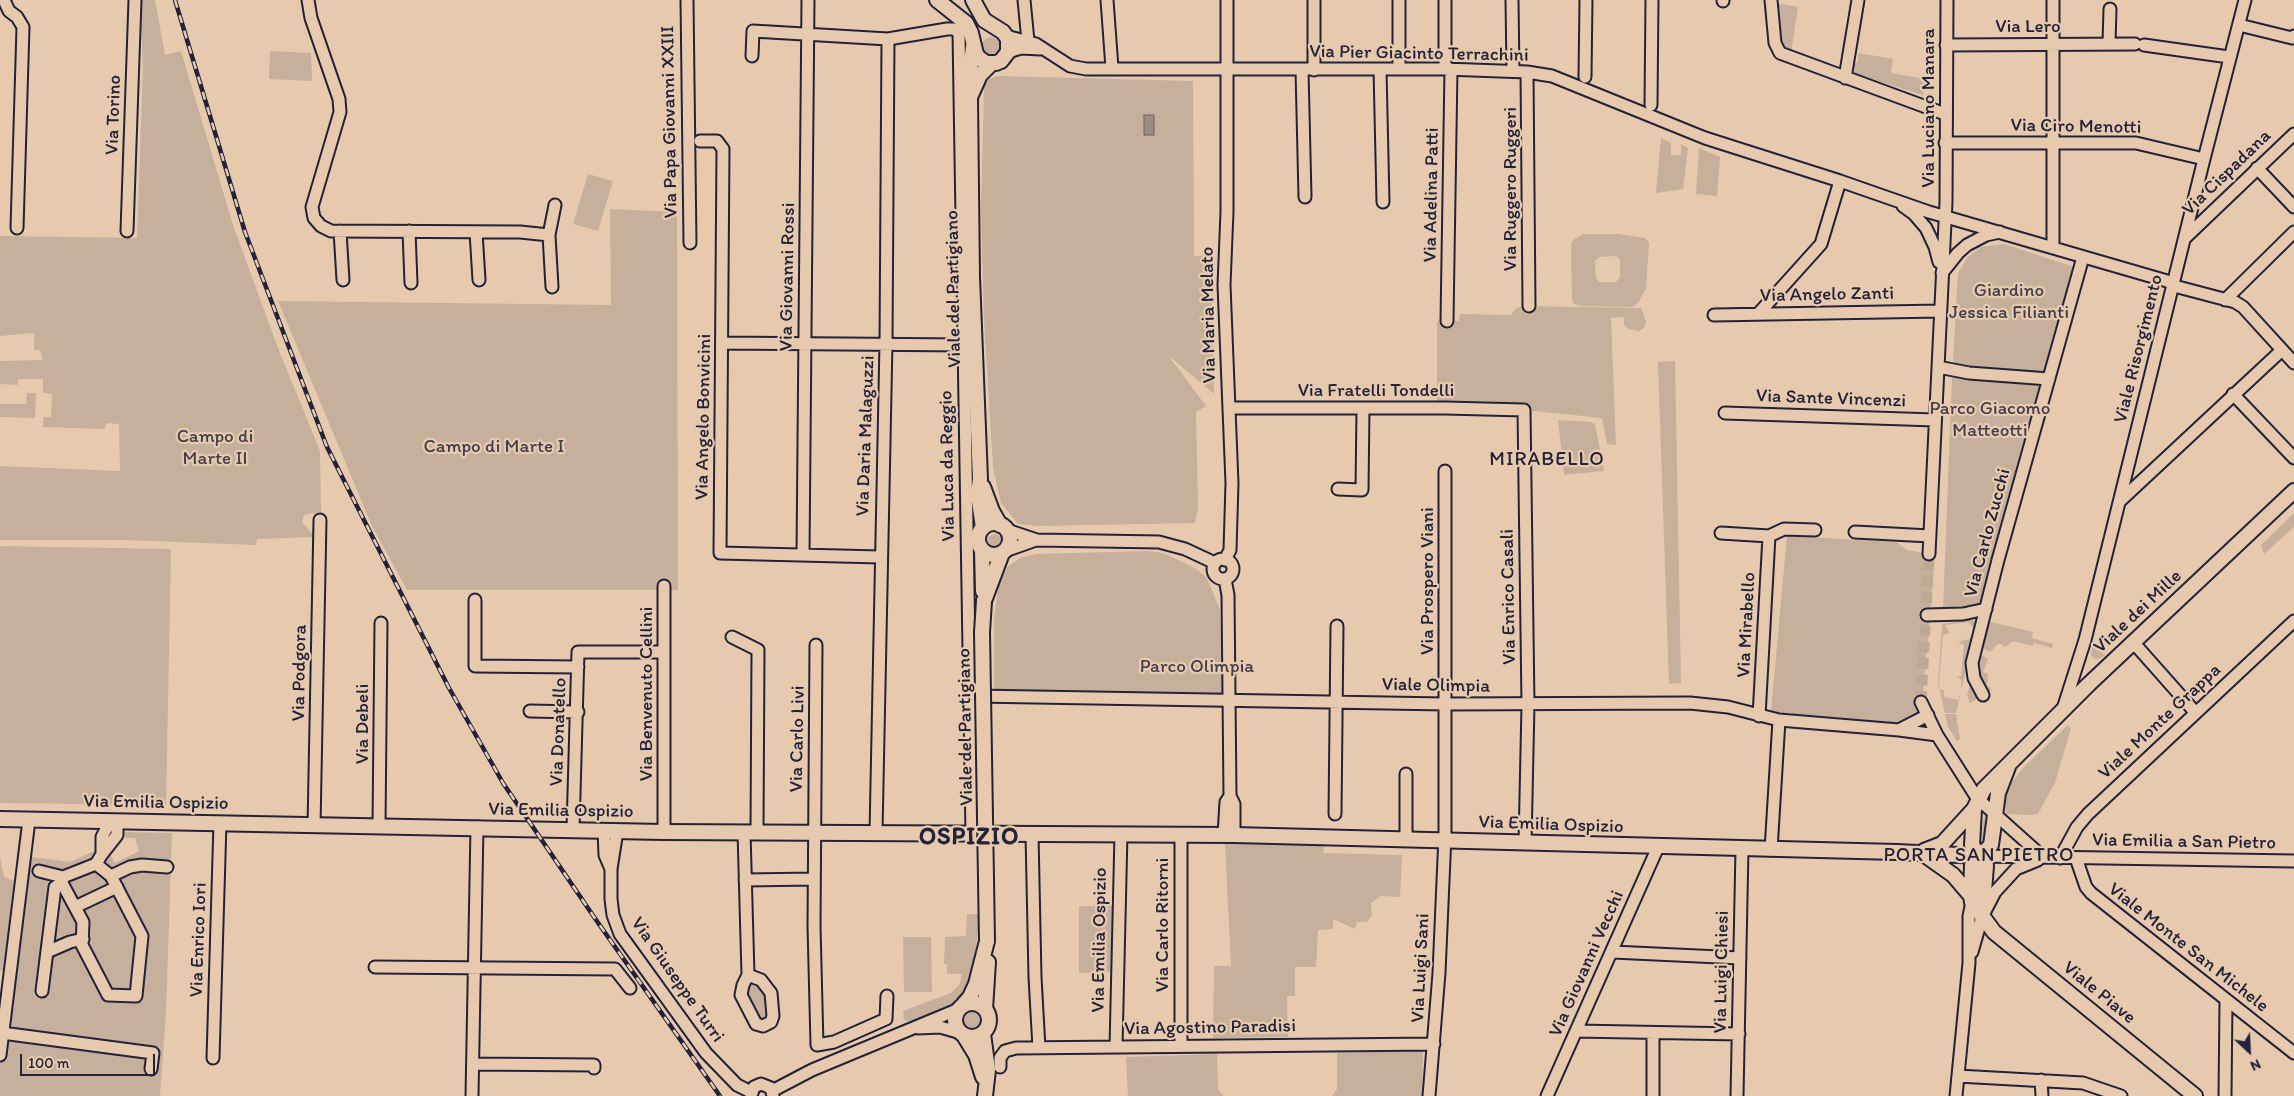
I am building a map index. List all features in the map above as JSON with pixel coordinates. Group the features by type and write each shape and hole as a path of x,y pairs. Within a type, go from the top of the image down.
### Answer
{"main road":[{"path":"973,0 984,20 1006,36 1010,44 1008,52"},
{"name":"Viale del Partigiano","path":"937,1 966,23 971,33 973,47 968,85 970,98 972,269 980,479 978,494 983,528 978,541 982,550 984,601 982,632 987,942 985,1009 988,1025 982,1034 988,1070 985,1089"},
{"name":"Viale del Partigiano","path":"973,47 979,58 991,64"},
{"name":"Viale del Partigiano","path":"970,98 980,75 991,64 1001,61 1008,52"},
{"name":"Viale del Partigiano","path":"980,479 992,511 1010,539 984,601"},
{"name":"Viale dei Mille","path":"1921,852 1942,844 2010,761 2294,491"},
{"path":"983,528 991,524 1003,528"},
{"path":"982,550 991,555 1003,552"},
{"name":"Viale dei Mille","path":"1971,899 1972,866 1990,845 1998,793 2010,761"},
{"path":"1976,804 1972,845 1986,866 1982,917"},
{"name":"Via Emilia Ospizio","path":"0,819 664,832 1229,835 1771,850 1921,852 1979,856"},
{"name":"Viale Piave","path":"1921,852 1953,875 1994,932 2186,1093"},
{"name":"Viale del Partigiano","path":"985,1089 976,1054 963,1035 956,1019 961,1007 976,984 987,942"},
{"path":"961,1007 972,1002 985,1009"},
{"path":"963,1035 974,1038 982,1034"}],"street":[{"path":"4,0 9,11 17,17 23,27 17,228"},
{"name":"Via Torino","path":"127,231 135,0"},
{"path":"308,0 311,18 339,99 340,112 312,213 322,226 331,231 476,232 549,235"},
{"name":"Via Papa Giovanni XXIII","path":"687,0 690,243"},
{"name":"Via Giovanni Rossi","path":"803,554 808,0"},
{"path":"1024,0 1028,41"},
{"path":"1107,0 1112,68"},
{"name":"Via Maria Melato","path":"1220,562 1230,550 1232,483 1224,285 1227,212 1227,0"},
{"path":"1314,0 1314,70"},
{"path":"1399,0 1399,69"},
{"name":"Via Adelina Patti","path":"1445,0 1448,69 1447,321"},
{"path":"1512,0 1513,71"},
{"path":"1585,77 1586,0"},
{"path":"1651,106 1652,0"},
{"path":"1771,0 1776,43 1780,53 1945,114"},
{"path":"1845,78 1858,0"},
{"name":"Via Luciano Manara","path":"1942,273 1945,216 1947,0"},
{"path":"2053,0 2053,248"},
{"name":"Viale Risorgimento","path":"2063,709 2082,648 2245,0"},
{"path":"2109,43 2110,9"},
{"path":"2239,25 2292,38 2294,36"},
{"name":"Via Luca da Reggio","path":"888,39 947,29 957,30 960,38 972,834"},
{"path":"752,56 753,31 808,36 888,39"},
{"name":"Via Pier Giacinto Terrachini","path":"1006,36 1028,41 1076,68 1448,69 1513,71 1552,76 1705,138 1945,216 2166,281 2173,286 2225,300 2243,307 2294,363"},
{"name":"Via Daria Malaguzzi","path":"876,833 880,557 886,343 888,39"},
{"name":"Via Lero","path":"1946,45 2139,44 2230,58"},
{"name":"Via Pier Giacinto Terrachini","path":"1008,52 1021,48 1044,49"},
{"path":"1380,69 1383,202"},
{"path":"1302,70 1305,197"},
{"name":"Via Ruggero Ruggeri","path":"1527,72 1529,306"},
{"name":"Via Cispadana","path":"2185,238 2294,134"},
{"name":"Via Angelo Bonvicini","path":"700,141 717,141 723,150 720,553 880,557"},
{"name":"Via Ciro Menotti","path":"1945,143 2136,143 2204,159"},
{"path":"2258,168 2294,207"},
{"path":"1758,313 1821,244 1840,181"},
{"name":"Via Pier Giacinto Terrachini","path":"1896,200 1914,214 1926,228 1935,247 1942,273"},
{"path":"552,287 549,235 555,205"},
{"path":"340,231 343,280"},
{"path":"409,231 411,283"},
{"path":"476,232 479,280"},
{"path":"1929,554 1942,273 1967,245 1986,235 2002,232"},
{"path":"2225,300 2294,232"},
{"name":"Via Carlo Zucchi","path":"1983,695 1975,680 1972,668 1986,609 2083,258"},
{"name":"Via Angelo Zanti","path":"1714,315 1940,311"},
{"path":"722,343 964,345"},
{"path":"2119,502 2282,350"},
{"path":"1938,367 1972,374 2049,379"},
{"path":"2233,394 2294,458"},
{"name":"Via Fratelli Tondelli","path":"1228,408 1524,410"},
{"path":"1338,489 1362,490 1363,408"},
{"name":"Via Enrico Casali","path":"1524,410 1528,705 1525,843"},
{"name":"Via Sante Vincenzi","path":"1725,414 1935,420"},
{"name":"Via Prospero Viani","path":"1445,471 1445,841"},
{"name":"Via Podgora","path":"314,826 320,520"},
{"path":"1003,528 1037,540 1160,542 1231,564 1233,570 1230,576 1225,579 1218,578 1213,573 1220,562"},
{"path":"1720,533 1769,536 1784,529 1815,530"},
{"path":"1855,532 1930,536"},
{"name":"Via Mirabello","path":"1759,716 1769,536"},
{"path":"1003,552 1037,540"},
{"path":"1225,579 1228,595 1230,700 1230,796 1226,802 1229,835"},
{"name":"Via Benvenuto Cellini","path":"664,586 664,832"},
{"name":"Via Donatello","path":"475,600 475,666 578,667"},
{"path":"1927,615 1963,614 1986,609"},
{"name":"Viale Monte Grappa","path":"2060,858 2077,827 2088,814 2294,621"},
{"name":"Via Debeli","path":"379,826 381,623"},
{"path":"1335,814 1337,626"},
{"path":"732,637 758,650 751,832 745,880 748,975"},
{"path":"2133,642 2195,712"},
{"name":"Via Carlo Livi","path":"816,645 814,878 817,1045 834,1042 886,1019 887,996"},
{"name":"Viale Risorgimento","path":"2082,648 2080,668 2082,676 2089,684"},
{"name":"Via Donatello","path":"573,829 578,712 578,652 664,652"},
{"name":"Viale Olimpia","path":"969,696 1528,705 1690,703 1728,707 1779,720 1937,735"},
{"path":"1921,702 1937,735 1976,804 1995,813 2043,857"},
{"path":"530,711 578,712"},
{"path":"1899,730 1928,715"},
{"path":"1771,850 1779,720"},
{"path":"1406,774 1406,840"},
{"path":"0,1055 29,820"},
{"path":"39,872 62,880 83,922 82,945 108,995 136,996 142,936 111,876 99,859 102,837 114,822"},
{"name":"Via Enrico Iori","path":"213,1058 220,823"},
{"path":"472,1096 476,827"},
{"name":"Via Giuseppe Turri","path":"610,831 605,855 611,869 613,915 625,942 706,1053 737,1085 751,1094"},
{"path":"1032,834 1034,977 1039,1048"},
{"name":"Via Emilia Ospizio","path":"1116,1047 1121,834"},
{"name":"Via Carlo Ritorni","path":"1180,1046 1182,835"},
{"name":"Via Luigi Sani","path":"1429,1096 1434,1044 1445,841"},
{"name":"Via Giovanni Vecchi","path":"1548,1096 1658,847"},
{"name":"Via Luigi Chiesi","path":"1738,1096 1742,849"},
{"name":"Via Emilia a San Pietro","path":"1979,856 2294,861"},
{"name":"Via Emilia a San Pietro","path":"1969,963 1982,917 1998,888 2016,869 2043,857"},
{"name":"Viale Monte San Michele","path":"2076,858 2088,890 2294,1053"},
{"path":"42,991 55,887 62,880 99,859"},
{"path":"111,876 130,867 142,864 167,867"},
{"path":"745,880 814,878"},
{"path":"75,906 116,887"},
{"path":"1956,1096 1969,963 1971,899"},
{"path":"47,952 82,939"},
{"path":"1613,952 1740,958"},
{"path":"375,967 615,969 630,988"},
{"path":"2224,1096 2226,1001"},
{"path":"751,1094 754,1087 760,1084 768,1086 773,1094 812,1070 916,1028 929,1020 961,1007"},
{"path":"916,1028 940,1028 963,1035"},
{"path":"1576,1031 1739,1034"},
{"path":"2,1033 153,1053 151,1069"},
{"path":"1653,1033 1653,1096"},
{"name":"Via Agostino Paradisi","path":"1000,1067 1000,1058 1005,1051 1016,1048 1434,1044"},
{"path":"473,1064 594,1065 594,1068"},
{"path":"1958,1076 2083,1083 2121,1096"},
{"path":"2041,1080 2042,1096"}],"green space":[{"name":"Campo di Marte II","path":"140,0 155,0 165,55 181,51 233,225 278,348 320,451 321,512 304,515 302,522 315,537 257,539 256,545 124,540 0,540 0,466 120,471 119,424 107,423 104,429 43,427 43,417 51,417 52,394 43,393 43,379 18,379 18,385 0,384 0,361 43,360 40,350 34,350 34,333 0,336 0,236 137,238 143,66"},
{"path":"1776,3 1798,7 1791,53 1783,51 1779,41"},
{"path":"987,37 995,37 1000,42 998,53 987,55 982,50 982,42"},
{"path":"270,51 311,53 312,81 269,79"},
{"path":"1859,53 1893,59 1891,73 1925,79 1923,95 1856,74 1852,68 1852,63 1857,63"},
{"path":"998,76 1193,81 1194,256 1211,255 1214,394 1168,355 1206,406 1196,412 1198,509 1195,523 1038,526 1018,524 1001,503 993,467 984,320 981,211 984,87 989,79"},
{"path":"1661,138 1671,143 1671,155 1681,155 1681,144 1688,148 1683,189 1656,193"},
{"path":"1699,148 1720,157 1717,196 1696,194"},
{"path":"588,174 613,181 598,231 573,224"},
{"name":"Campo di Marte I","path":"610,209 677,212 678,590 407,590 372,526 278,301 611,305"},
{"path":"1583,234 1618,234 1645,238 1649,243 1646,289 1638,303 1633,307 1580,306 1574,304 1572,299 1571,244 1573,240","holes":["1616,256 1620,260 1620,277 1616,282 1599,282 1596,278 1595,261 1599,257"]},
{"name":"Giardino Jessica Filianti","path":"2004,244 2074,267 2045,373 1969,367 1953,362 1958,273 1968,257 1981,247"},
{"path":"1522,306 1641,308 1646,322 1644,328 1639,331 1628,329 1624,325 1624,317 1611,318 1616,445 1607,444 1602,418 1524,410 1437,408 1437,321 1459,321 1460,314 1511,315 1516,308"},
{"path":"1675,361 1681,683 1669,684 1658,362"},
{"name":"Parco Giacomo Matteotti","path":"1952,378 2040,384 2041,386 1980,604 1961,610 1943,609"},
{"path":"27,393 36,393 35,418 0,417 0,404 26,404"},
{"path":"1558,420 1591,422 1595,424 1604,471 1564,475"},
{"path":"2294,513 2294,527 2264,554 2261,545"},
{"path":"992,534 998,534 1002,541 998,548 992,548 988,544 988,538"},
{"path":"1787,536 1896,542 1907,550 1935,555 1921,715 1901,723 1771,712"},
{"path":"0,546 171,549 166,805 0,803"},
{"name":"Parco Olimpia","path":"1147,551 1163,553 1195,568 1206,577 1220,610 1224,693 994,694 994,621 999,580 1007,567 1020,558 1036,554"},
{"path":"1970,619 1976,622 1974,628 1968,622 1945,625 1950,633 1943,635 1940,690 1944,690 1944,697 1958,700 1961,692 1956,713 1945,713 1938,684 1942,624"},
{"path":"1987,621 2033,632 2032,638 2053,644 2052,648 2034,643 2033,646 2013,641 2005,647 1999,643 1990,652 1981,647"},
{"path":"1973,638 1961,690 1961,679 1956,677 1961,676 1964,645 1958,642"},
{"path":"2093,642 2096,649 2106,654 2101,658 2095,659 2091,656"},
{"path":"1979,653 1988,659 1983,672 1988,674 1987,685 1992,690 1986,693 1976,665"},
{"path":"1970,684 1978,698 1970,703 1967,695"},
{"path":"1945,714 1956,714 1960,739 1957,741 1948,727"},
{"path":"2068,725 2071,728 2055,783 2038,814 2006,814 2005,796 2014,779"},
{"path":"1985,812 1988,828 1984,841 1981,835"},
{"path":"125,832 172,833 166,1013 160,1096 0,1096 0,1055 24,856 70,862 96,850 109,853 115,863 139,851 135,838 125,838"},
{"path":"1225,843 1324,844 1323,853 1402,855 1400,897 1381,896 1371,903 1372,915 1367,922 1357,922 1355,929 1333,919 1333,929 1318,930 1316,967 1295,967 1295,996 1287,996 1288,1037 1213,1038 1214,966 1231,966"},
{"path":"0,857 4,877 14,881 4,968 0,972"},
{"path":"1079,906 1113,906 1113,972 1079,973"},
{"path":"967,914 980,914 974,964 967,989 963,996 950,1007 911,1022 904,1020 903,1011 951,993 960,984 962,974 947,974 947,964 944,964 945,937 966,936"},
{"path":"903,937 931,937 932,992 904,992"},
{"path":"751,982 756,982 765,989 770,1017 760,1023 744,996"},
{"path":"972,1011 979,1014 982,1021 979,1028 972,1031 965,1028 962,1021 965,1014"},
{"path":"1423,1050 1422,1096 1332,1096 1337,1089 1337,1053"},
{"path":"1217,1054 1218,1090 1224,1096 1128,1096 1126,1057"}],"shaded area":[{"path":"1144,115 1154,115 1154,135 1144,135"}],"tunnel":[{"path":"1921,702 1929,554"}],"railway":[{"path":"175,0 245,232 327,447 449,688 503,783 594,917 720,1096"}],"district":[{"name":"MIRABELLO","path":"1547,460"},
{"name":"OSPIZIO","path":"969,838"},
{"name":"PORTA SAN PIETRO","path":"1979,856"}]}
